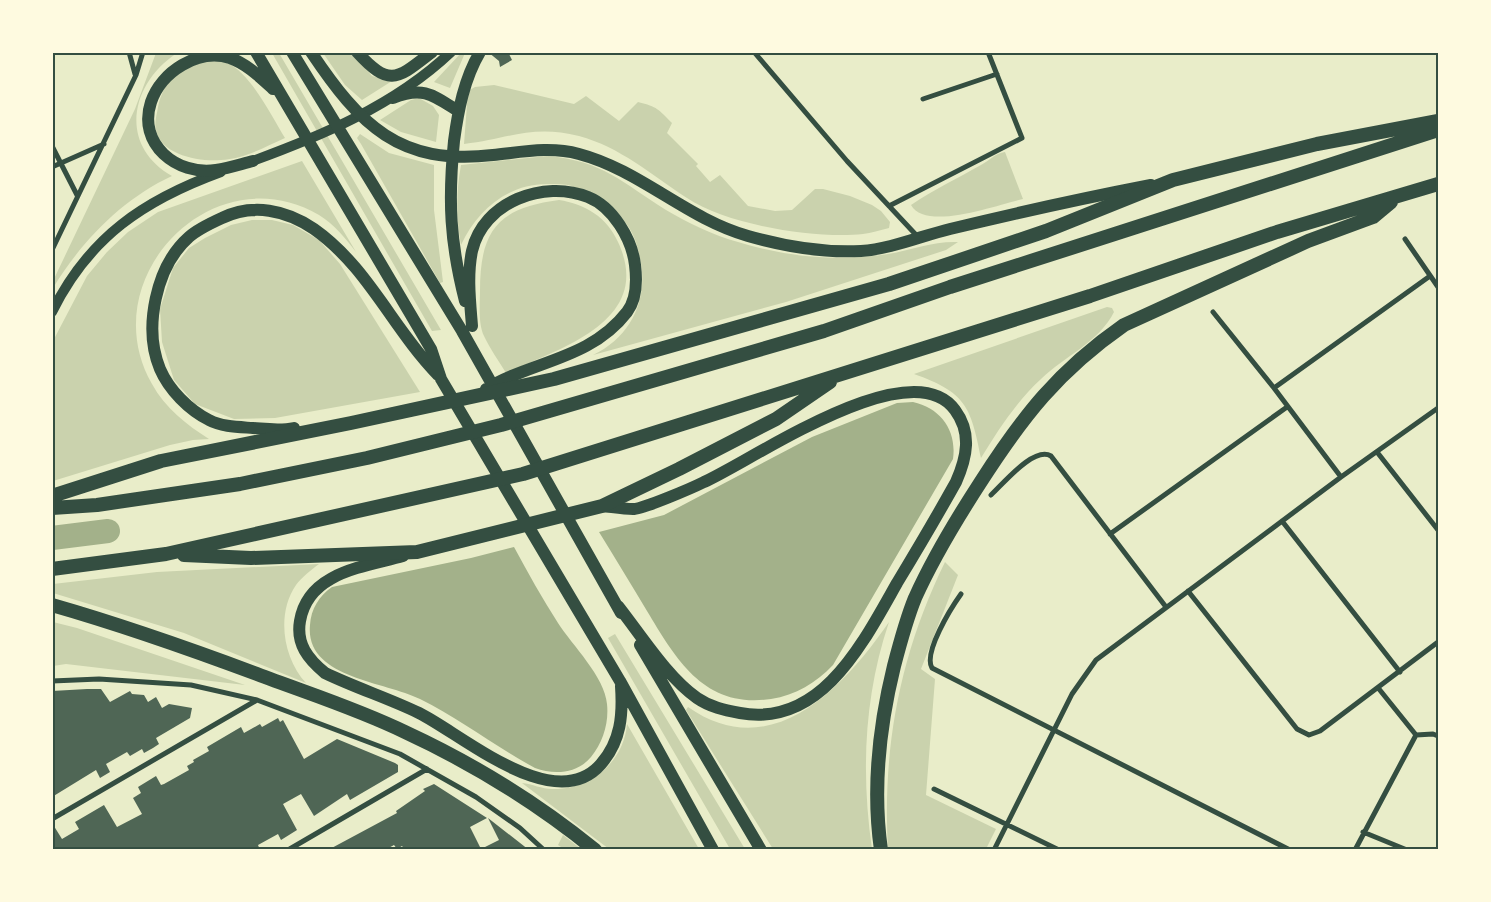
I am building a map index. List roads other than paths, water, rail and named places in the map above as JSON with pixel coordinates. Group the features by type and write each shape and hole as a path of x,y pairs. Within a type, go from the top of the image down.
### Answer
{"highway":[{"path":"256,52 431,349 441,379 620,681 713,850"},
{"path":"292,52 469,331"},
{"path":"311,52 340,93 374,129 392,142 432,155 459,157 538,150 578,154 597,160 644,183 714,224 748,236 816,249 862,251 1173,180 1317,144 1438,121"},
{"path":"357,52 374,71 384,75 395,75 407,71 432,52"},
{"path":"480,52 458,115 450,185 452,244 469,331 483,368 579,540 760,850"},
{"path":"259,158 210,170 191,169 169,160 156,146 148,126 151,102 156,92 172,72 182,65 205,56 230,58 255,72 284,100"},
{"path":"388,100 407,92 420,91 437,98 458,115"},
{"path":"52,508 97,504 240,484 367,458 501,425 824,331 950,288 1438,130"},
{"path":"52,496 161,461 351,423 554,379 888,284 1046,231 1173,180"},
{"path":"52,569 166,554 523,474 1090,296 1277,232 1438,184"},
{"path":"469,331 473,249 488,220 511,202 526,195 559,190 589,197 606,210 627,236 634,256 637,277 635,294 628,311 610,330 587,346 548,364 499,381 476,396"},
{"path":"881,850 876,787 878,758 884,709 904,630 915,599 937,554 1004,445 1037,401 1098,343 1124,325 1308,241 1373,217 1396,198"},
{"path":"351,423 334,420 282,430 226,426 210,421 194,411 175,392 160,369 152,328 158,282 174,256 189,237 233,213 253,209 272,210 292,217 314,229 342,252 365,278 418,355 441,379"},
{"path":"620,681 622,720 616,741 606,759 596,770 582,776 567,781 553,781 532,777 515,769 420,714 325,673 314,664 302,647 299,626 309,597 318,586 336,575 417,552 602,506 776,419 838,375"},
{"path":"602,506 634,509 704,482 835,412 899,392 918,392 938,396 951,404 961,418 966,438 965,460 956,482 870,628 836,678 804,704 784,713 748,715 725,711 696,697 680,683 618,606"},
{"path":"166,554 251,558 417,552"},
{"path":"52,605 206,655 405,731 469,765 525,799 595,850"}],"main road":[{"path":"52,312 77,270 108,236 140,210 191,183 312,138 388,100 451,52"}],"street":[{"path":"129,52 136,75"},
{"path":"52,250 136,75 143,52"},
{"path":"754,52 847,161 918,237"},
{"path":"889,206 1022,138 988,52"},
{"path":"923,99 997,74"},
{"path":"52,167 104,144"},
{"path":"52,146 77,195"},
{"path":"1405,240 1438,287"},
{"path":"1274,388 1430,276"},
{"path":"1213,312 1274,388 1341,477"},
{"path":"1110,534 1287,407"},
{"path":"994,850 1053,729 1079,681 1096,660 1341,477 1438,408"},
{"path":"1377,452 1438,530"},
{"path":"992,495 1026,461 1039,455 1048,454 1055,460 1166,607"},
{"path":"1282,521 1400,672"},
{"path":"1188,590 1297,729 1309,735 1320,731 1379,689 1438,642"},
{"path":"961,594 943,624 931,652 930,665 934,669 1290,850"},
{"path":"52,681 99,679 192,685 257,700 372,742 427,769 476,797 520,828 544,850"},
{"path":"1379,689 1416,735"},
{"path":"52,819 257,700"},
{"path":"1416,735 1433,734 1438,736"},
{"path":"1355,850 1416,735"},
{"path":"288,850 427,769"},
{"path":"934,789 1059,850"},
{"path":"1363,832 1407,850"}],"waterway":[{"path":"52,538 108,531"}]}
